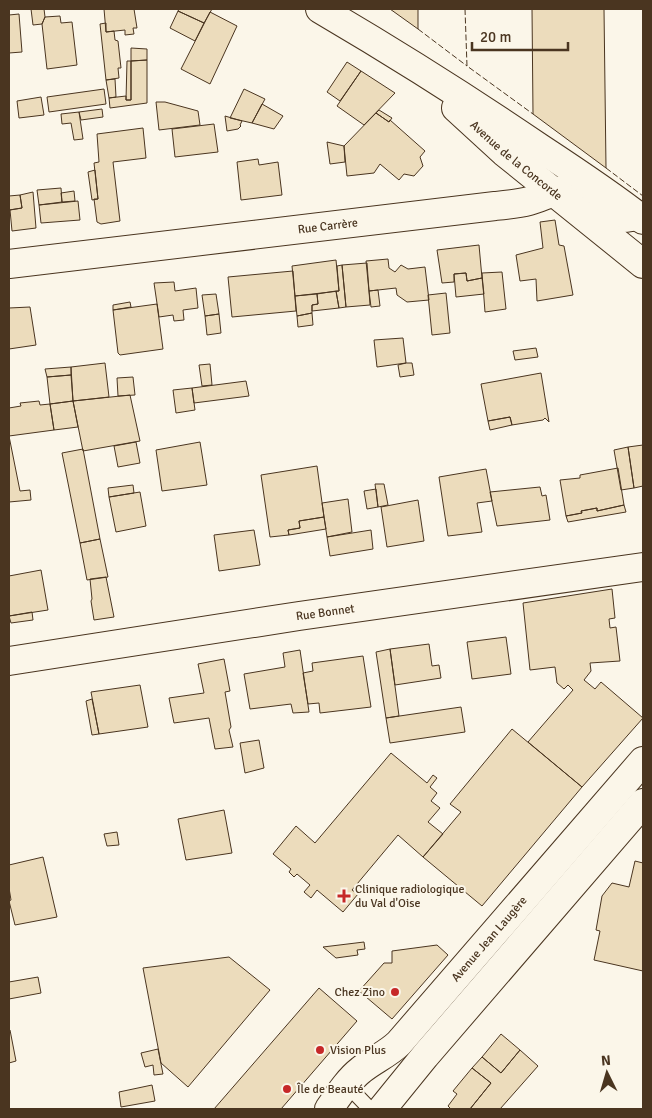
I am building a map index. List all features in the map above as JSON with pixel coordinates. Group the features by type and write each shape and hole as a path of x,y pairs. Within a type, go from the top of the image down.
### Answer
{"street":[{"name":"Avenue de la Concorde","path":"333,12 496,118 641,218"},
{"name":"Avenue de la Concorde","path":"393,52 504,152 643,264"},
{"name":"Rue Carrère","path":"9,264 495,206 530,201 554,192 567,190 578,190 589,195 616,216 641,218"},
{"name":"Rue Bonnet","path":"9,661 299,616 643,567"},
{"name":"Avenue Jean Laugère","path":"329,1109 359,1072 399,1043 643,761"},
{"path":"382,1109 643,803"}],"lane":[{"path":"347,1085 370,1109"}],"building":[{"path":"31,9 44,9 45,17 42,24 33,25"},
{"path":"104,9 134,9 137,28 133,28 134,34 125,35 125,30 106,32"},
{"path":"179,9 212,9 204,23 178,11"},
{"path":"390,9 418,9 418,29"},
{"path":"532,9 604,9 606,168 533,114"},
{"path":"178,11 204,23 195,41 170,28"},
{"path":"210,12 237,26 210,84 181,69"},
{"path":"19,14 22,52 9,53 9,15"},
{"path":"60,16 61,23 72,22 77,65 47,69 42,24 45,17"},
{"path":"106,23 106,32 114,31 115,40 118,41 121,68 118,68 119,78 106,80 100,24"},
{"path":"131,48 147,49 147,60 131,61"},
{"path":"147,60 147,103 110,108 109,98 126,96 126,100 131,100 131,61"},
{"path":"127,61 131,61 131,100 126,100"},
{"path":"347,62 361,71 340,101 327,92"},
{"path":"361,71 395,93 364,125 337,106"},
{"path":"115,79 116,97 109,98 106,80"},
{"path":"104,89 106,104 49,112 47,97"},
{"path":"244,89 265,99 252,123 230,118"},
{"path":"41,97 44,115 19,118 17,101"},
{"path":"156,102 165,102 198,111 200,125 159,130"},
{"path":"262,104 283,116 274,129 252,123"},
{"path":"102,109 103,117 81,120 79,112"},
{"path":"379,110 392,118 389,122 376,113"},
{"path":"79,112 83,139 74,140 71,123 62,124 61,114"},
{"path":"376,113 389,122 390,120 425,151 420,157 423,166 414,176 404,174 399,180 380,164 374,173 347,176 344,146"},
{"path":"225,116 242,121 241,126 238,129 227,131"},
{"path":"214,124 218,152 175,157 172,129"},
{"path":"143,128 146,158 113,162 120,221 101,224 97,222 94,199 98,199 94,163 99,162 97,134"},
{"path":"327,142 344,146 345,162 330,164"},
{"path":"258,159 259,165 278,162 282,195 241,200 237,162"},
{"path":"95,170 98,199 92,200 88,172"},
{"path":"61,188 62,202 39,205 37,190"},
{"path":"74,191 75,201 62,202 61,193"},
{"path":"33,192 36,228 12,231 10,210 22,208 20,195"},
{"path":"20,195 22,208 9,210 9,196"},
{"path":"78,201 80,220 41,223 39,205"},
{"path":"555,220 559,245 564,246 573,295 537,301 536,279 520,281 516,255 543,248 540,222"},
{"path":"479,245 482,278 467,281 466,273 454,274 454,282 442,283 437,250"},
{"path":"388,259 389,268 395,272 401,265 408,269 425,267 429,300 407,302 397,295 396,288 369,291 366,261"},
{"path":"336,260 339,291 295,296 292,266"},
{"path":"367,263 370,305 346,307 342,265"},
{"path":"342,265 346,307 339,308 336,291 339,291 337,266"},
{"path":"293,271 296,311 232,317 228,277"},
{"path":"502,272 506,309 485,312 482,273"},
{"path":"466,273 467,281 482,278 484,294 456,297 454,274"},
{"path":"174,282 175,291 196,288 198,308 183,310 184,320 174,321 173,315 159,317 154,283"},
{"path":"378,290 380,306 371,307 369,291"},
{"path":"336,291 339,308 312,311 312,305 318,304 317,294"},
{"path":"446,293 450,333 432,335 428,295"},
{"path":"216,294 219,314 205,316 202,295"},
{"path":"317,294 318,304 312,305 312,313 297,316 295,296"},
{"path":"130,302 131,307 113,310 113,305"},
{"path":"157,304 163,349 120,355 118,353 113,310"},
{"path":"30,307 36,345 9,349 9,308"},
{"path":"312,313 313,325 298,327 297,316"},
{"path":"219,314 221,333 207,335 205,316"},
{"path":"403,338 406,363 377,367 374,340"},
{"path":"536,348 538,357 515,360 513,351"},
{"path":"105,363 109,397 73,401 71,367"},
{"path":"412,363 414,375 400,377 398,365"},
{"path":"210,364 212,385 202,386 199,365"},
{"path":"71,367 71,375 47,377 45,369"},
{"path":"541,373 549,422 545,418 543,420 512,425 510,417 488,421 481,384"},
{"path":"71,375 73,401 50,404 47,377"},
{"path":"133,377 135,395 118,396 117,378"},
{"path":"246,381 249,396 194,403 192,388"},
{"path":"192,388 195,410 176,413 173,390"},
{"path":"130,395 140,441 83,451 73,401"},
{"path":"39,401 40,405 50,404 54,430 9,436 9,408 21,406 20,403"},
{"path":"73,401 78,427 54,430 50,404"},
{"path":"510,417 512,425 490,430 488,421"},
{"path":"9,436 20,491 30,490 31,500 9,502"},
{"path":"136,442 140,463 118,467 114,446"},
{"path":"200,442 207,485 162,491 156,450"},
{"path":"643,445 643,486 634,488 628,447"},
{"path":"628,447 634,488 621,490 614,450"},
{"path":"83,449 100,539 80,543 62,453"},
{"path":"317,466 324,517 299,521 300,528 288,530 289,535 270,537 261,475"},
{"path":"618,468 624,505 597,511 597,508 581,511 582,513 566,516 560,480 580,478 580,475"},
{"path":"486,469 492,501 477,503 482,532 448,536 439,477"},
{"path":"375,484 384,484 388,505 378,507"},
{"path":"133,485 134,493 109,497 108,488"},
{"path":"540,487 542,496 546,495 550,520 497,526 490,492"},
{"path":"376,489 378,507 367,509 364,491"},
{"path":"140,492 146,526 116,532 109,497"},
{"path":"348,499 352,532 327,537 322,503"},
{"path":"418,500 424,541 387,547 381,507"},
{"path":"624,505 626,512 568,522 566,516 582,513 581,511 597,508 597,511"},
{"path":"324,517 326,529 289,535 288,530 300,528 299,521"},
{"path":"254,530 260,565 219,571 214,535"},
{"path":"371,530 373,549 330,556 327,537"},
{"path":"100,539 108,577 87,580 80,543"},
{"path":"41,570 48,610 9,616 9,576"},
{"path":"106,577 114,617 94,620 90,579"},
{"path":"612,589 615,618 609,619 610,628 616,627 620,661 590,663 591,671 584,680 595,689 601,682 643,718 582,787 528,742 573,690 568,685 564,689 557,683 555,667 530,670 523,603"},
{"path":"32,612 33,620 11,623 9,616"},
{"path":"506,637 511,674 472,679 467,642"},
{"path":"429,644 432,666 439,665 441,678 395,685 390,649"},
{"path":"390,649 399,716 386,718 376,652"},
{"path":"300,650 309,712 293,713 291,704 250,709 244,674 285,667 283,653"},
{"path":"363,656 371,707 320,713 319,703 308,704 303,673 313,671 312,663"},
{"path":"224,659 230,691 225,692 231,727 229,730 233,747 215,749 209,718 174,723 169,698 204,693 198,664"},
{"path":"140,685 148,727 99,734 91,692"},
{"path":"92,699 99,734 92,735 86,701"},
{"path":"461,707 465,732 390,743 386,718"},
{"path":"512,729 582,787 482,906 423,857 461,812 450,804"},
{"path":"259,740 264,768 245,773 240,743"},
{"path":"391,753 427,783 433,775 437,778 430,787 437,793 431,801 440,808 428,822 443,834 423,857 398,835 352,890 358,894 343,912 317,890 311,898 304,892 310,885 297,874 294,877 289,872 291,869 273,854 296,826 315,843"},
{"path":"224,810 232,853 186,860 178,819"},
{"path":"117,832 119,845 107,846 104,834"},
{"path":"43,857 57,917 15,925 9,901 11,900 9,865"},
{"path":"635,861 643,863 643,971 594,960 600,931 596,930 602,896 612,883 629,887"},
{"path":"364,942 365,949 357,950 358,955 336,958 323,947"},
{"path":"437,945 448,955 392,1019 359,991 384,963 392,963 392,951"},
{"path":"229,957 270,990 188,1087 161,1063 143,968"},
{"path":"38,977 41,993 9,999 9,982"},
{"path":"319,988 357,1021 281,1109 214,1109"},
{"path":"9,1031 16,1061 9,1063"},
{"path":"501,1034 520,1050 501,1073 482,1057"},
{"path":"158,1049 163,1074 154,1075 153,1065 145,1067 141,1053"},
{"path":"520,1050 538,1066 500,1109 470,1109 491,1083 472,1068 482,1057 501,1073"},
{"path":"472,1068 491,1083 470,1109 451,1109 448,1106 457,1094 453,1091"},
{"path":"152,1085 155,1101 121,1107 119,1092"}],"fence":[{"path":"465,9 467,66 533,114"},
{"path":"418,29 467,66"},
{"path":"606,168 643,196"}],"place":[{"name":"Clinique radiologique du Val d'Oise","path":"344,896"},
{"name":"Chez Zino","path":"395,992"},
{"name":"Vision Plus","path":"320,1050"},
{"name":"Île de Beauté","path":"287,1089"}]}
